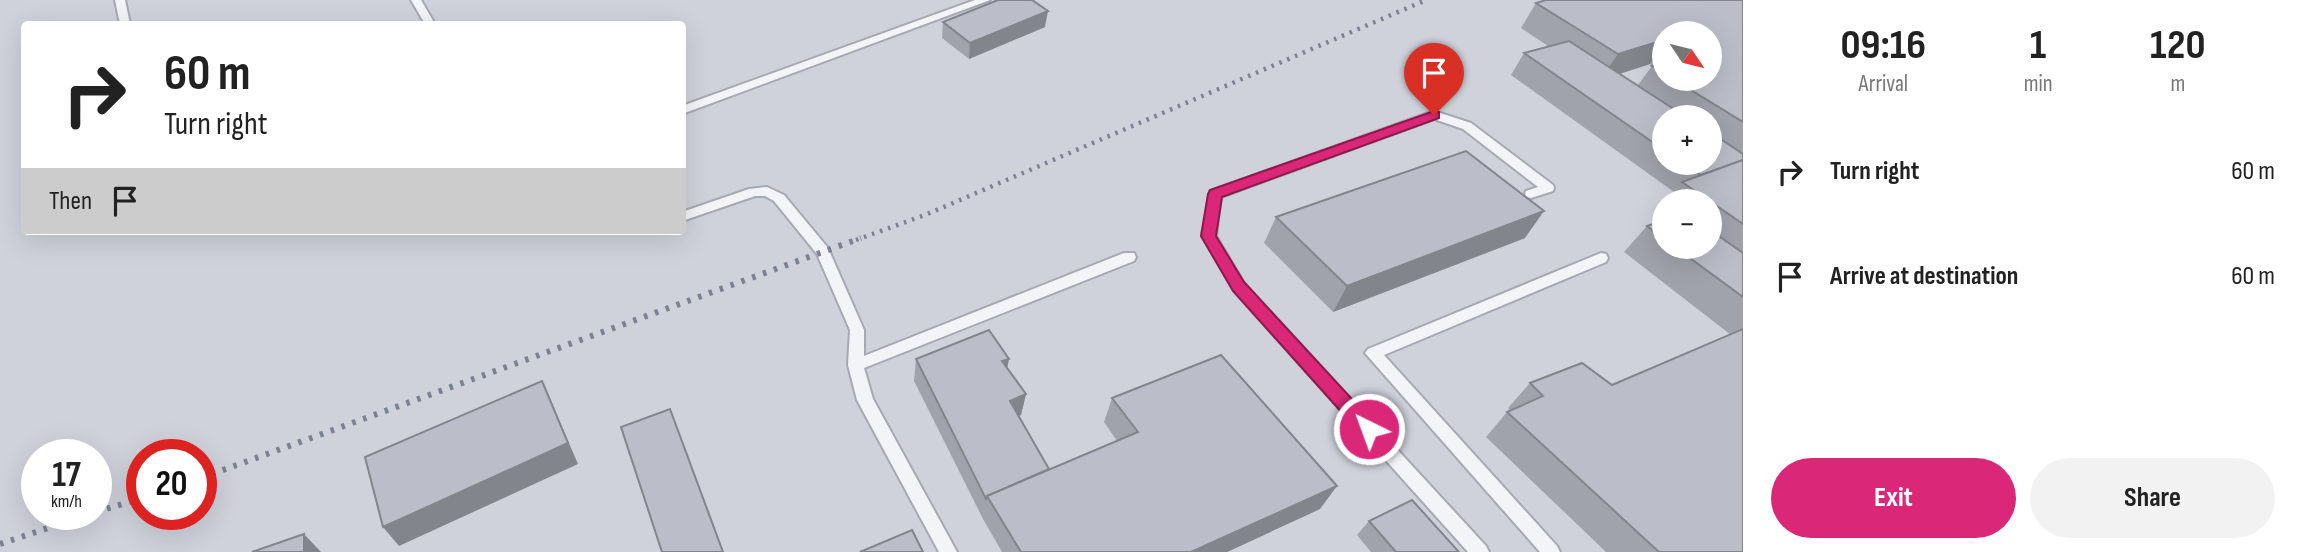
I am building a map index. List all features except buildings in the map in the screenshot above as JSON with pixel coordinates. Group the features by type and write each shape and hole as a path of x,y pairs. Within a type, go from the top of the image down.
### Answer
{"lane":[{"path":"120,0 124,21"},
{"path":"416,0 428,21"},
{"path":"686,109 985,0"},
{"path":"1480,552 1239,287 1209,236 1215,194 1434,115 1467,126 1548,188 1531,194"},
{"path":"686,216 754,192 767,191 779,198 824,252 857,330 856,365 865,400 948,552"},
{"path":"856,365 1129,257"},
{"path":"1551,552 1373,353 1601,258"}],"shaded area":[{"path":"0,0 1743,0 1743,552 0,552"}],"railway":[{"path":"856,240 925,215 1426,0"},
{"path":"217,472 861,238"},
{"path":"112,507 126,503"},
{"path":"0,544 42,530"}],"route":[{"path":"1369,429 1239,287 1209,236 1215,194 1434,115"}]}
